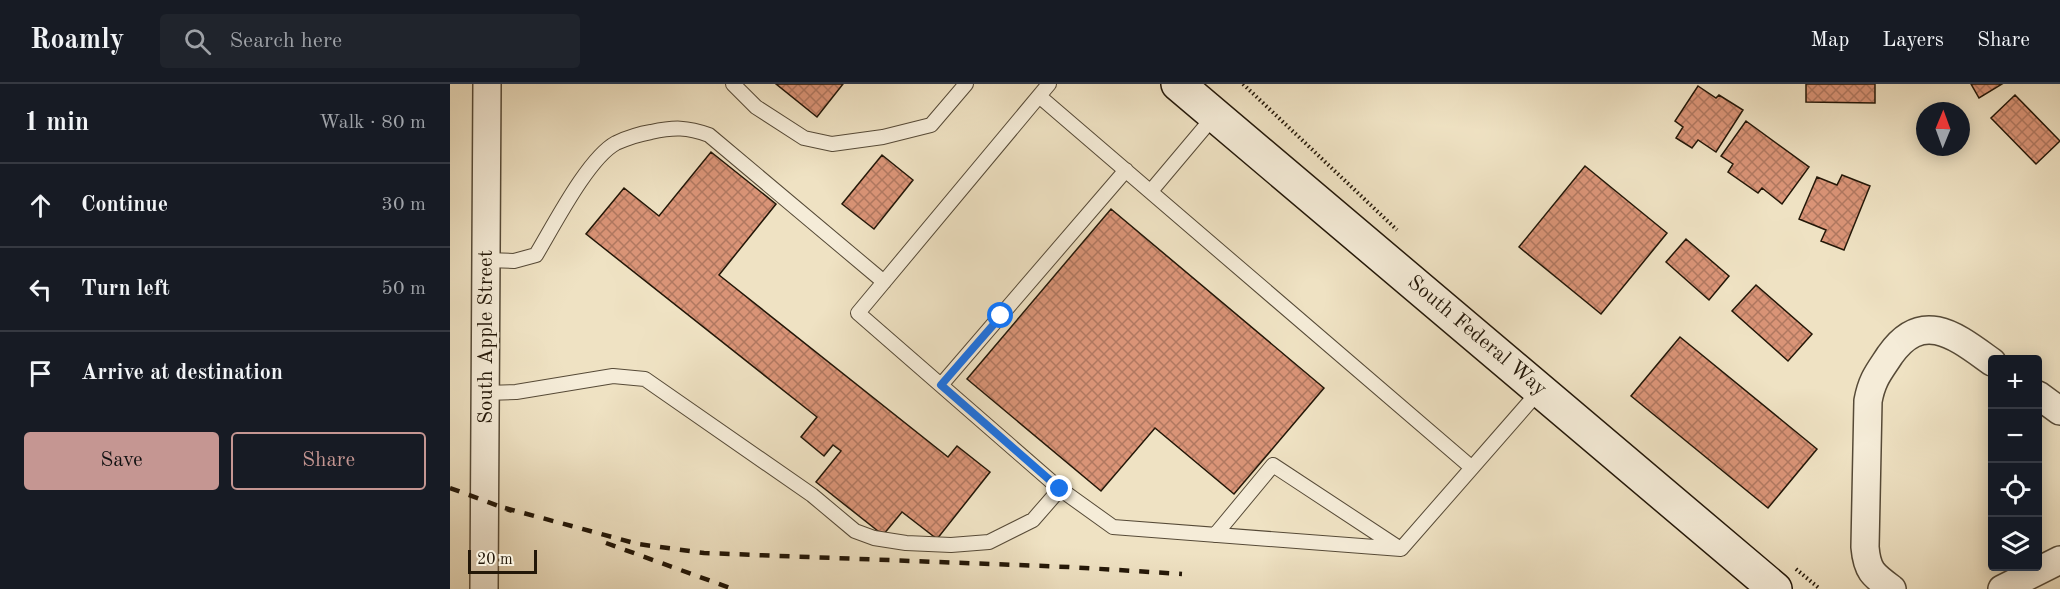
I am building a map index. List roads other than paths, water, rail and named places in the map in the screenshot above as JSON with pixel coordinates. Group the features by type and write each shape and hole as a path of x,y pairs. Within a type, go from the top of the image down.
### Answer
{"main road":[{"name":"South Federal Way","path":"1178,84 1775,589"}],"street":[{"name":"South Apple Street","path":"481,589 486,393 487,84"},
{"path":"1892,589 1866,566 1871,383 1899,342 1917,331 1935,330 1956,336 1988,359"},
{"path":"2042,398 2060,411"},
{"path":"2002,589 2060,560"}],"lane":[{"path":"733,84 756,107 804,138 832,144 883,137 931,125 966,84"},
{"path":"1049,84 858,313 1060,489 1113,527 1401,549"},
{"path":"1039,96 1471,467"},
{"path":"1151,191 1215,115"},
{"path":"486,260 514,261 536,255 578,186 595,162 614,144 655,131 689,128 709,135 884,282"},
{"path":"941,385 1126,170"},
{"path":"486,393 516,392 613,376 645,379 812,495 855,531 874,538 906,543 951,545 990,542 1033,520 1060,489"},
{"path":"1401,549 1541,389"},
{"path":"1215,535 1273,465 1401,549"}],"railway":[{"path":"450,488 512,511"},
{"path":"505,508 638,544 704,553 1069,567 1182,574"},
{"path":"606,543 733,589"}]}
